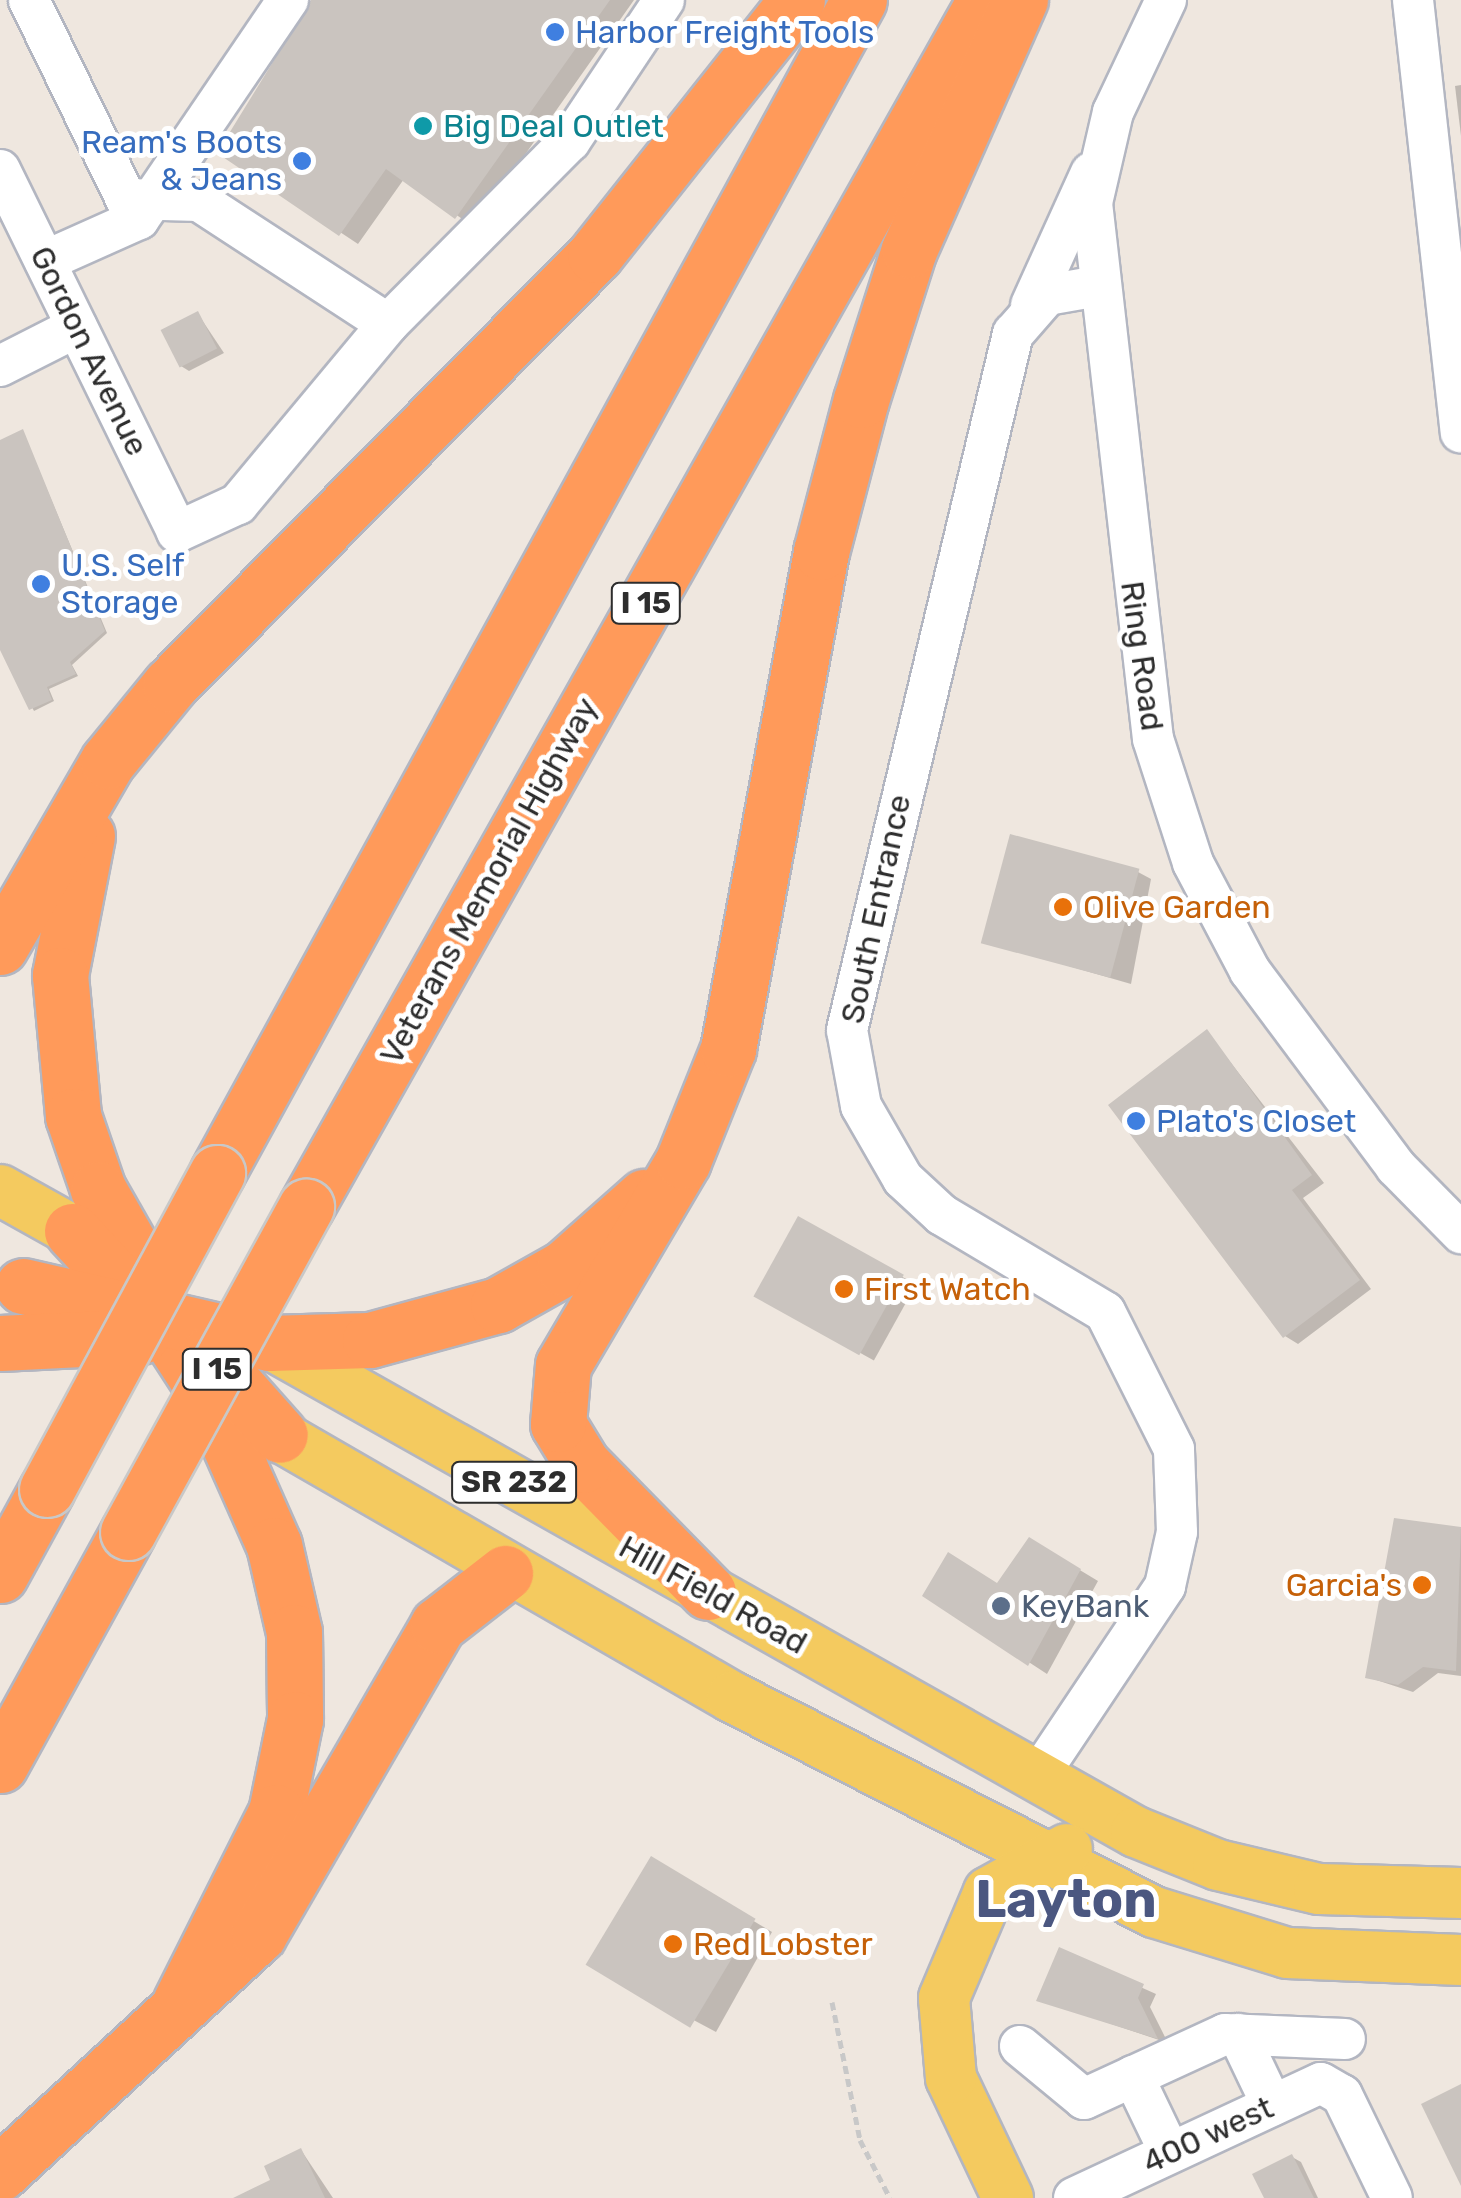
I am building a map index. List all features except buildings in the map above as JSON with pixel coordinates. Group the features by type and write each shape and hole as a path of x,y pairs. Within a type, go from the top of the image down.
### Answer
{"highway":[{"path":"0,947 108,761 170,685 595,254 797,0"},
{"name":"I 15","path":"0,1574 858,0"},
{"name":"Veterans Memorial Highway","path":"0,1765 306,1206 984,0"},
{"path":"708,1592 583,1465 558,1424 563,1365 683,1162 728,1049 821,552 861,400 909,250 1020,0"},
{"path":"108,761 68,905 63,1044 92,1170 165,1331 280,1566 297,1698 276,1812 180,2003"},
{"path":"0,1343 165,1331 269,1343 370,1340 498,1305 564,1268 683,1162"},
{"path":"72,1231 165,1331 280,1435"},
{"path":"11,1280 165,1331 320,1372"},
{"path":"0,2173 258,1934 438,1624 505,1573"}],"main road":[{"path":"0,1190 72,1231"},
{"name":"Hill Field Road","path":"269,1343 1036,1779 1218,1865 1366,1894 1461,1893"},
{"name":"SR 232","path":"280,1435 505,1573 1036,1861 1202,1930 1342,1959 1461,1960"},
{"path":"699,1679 820,1715 960,1788 1005,1791 1036,1779"},
{"path":"1007,2198 954,2087 943,2010 979,1909 1036,1861 1086,1846 1191,1890 1291,1914 1366,1894"},
{"path":"1342,1959 1461,1933"}],"street":[{"path":"29,0 126,200 158,195 199,201 388,324 570,141 664,0"},
{"path":"45,261 139,219 288,0"},
{"name":"Ring Road","path":"1166,0 1097,166 1098,286 1146,706 1182,834 1231,940 1280,1015 1396,1167 1461,1232"},
{"path":"1414,0 1461,432"},
{"name":"South Entrance","path":"1036,1779 1165,1586 1177,1532 1174,1449 1104,1312 954,1223 903,1179 861,1106 848,1030 1008,352 1031,306 1075,193 1097,166"},
{"name":"Gordon Avenue","path":"0,170 177,532 238,504 388,324"},
{"path":"1031,306 1098,286"},
{"path":"0,366 76,327"},
{"path":"1238,2034 1272,2105"},
{"path":"1020,2046 1084,2099 1238,2034 1346,2039"},
{"path":"1133,2076 1170,2153"},
{"name":"400 west","path":"1074,2198 1320,2082 1342,2095 1392,2198"}],"path":[{"path":"832,2002 860,2140 890,2198"}],"place":[{"name":"Harbor Freight Tools","path":"555,32"},
{"name":"Big Deal Outlet","path":"423,126"},
{"name":"Ream's Boots & Jeans","path":"302,161"},
{"name":"U.S. Self Storage","path":"41,584"},
{"name":"Olive Garden","path":"1063,907"},
{"name":"Plato's Closet","path":"1136,1121"},
{"name":"First Watch","path":"844,1289"},
{"name":"Garcia's","path":"1422,1585"},
{"name":"KeyBank","path":"1001,1606"},
{"name":"Red Lobster","path":"673,1944"}],"district":[{"name":"Layton","path":"1066,1900"}]}
